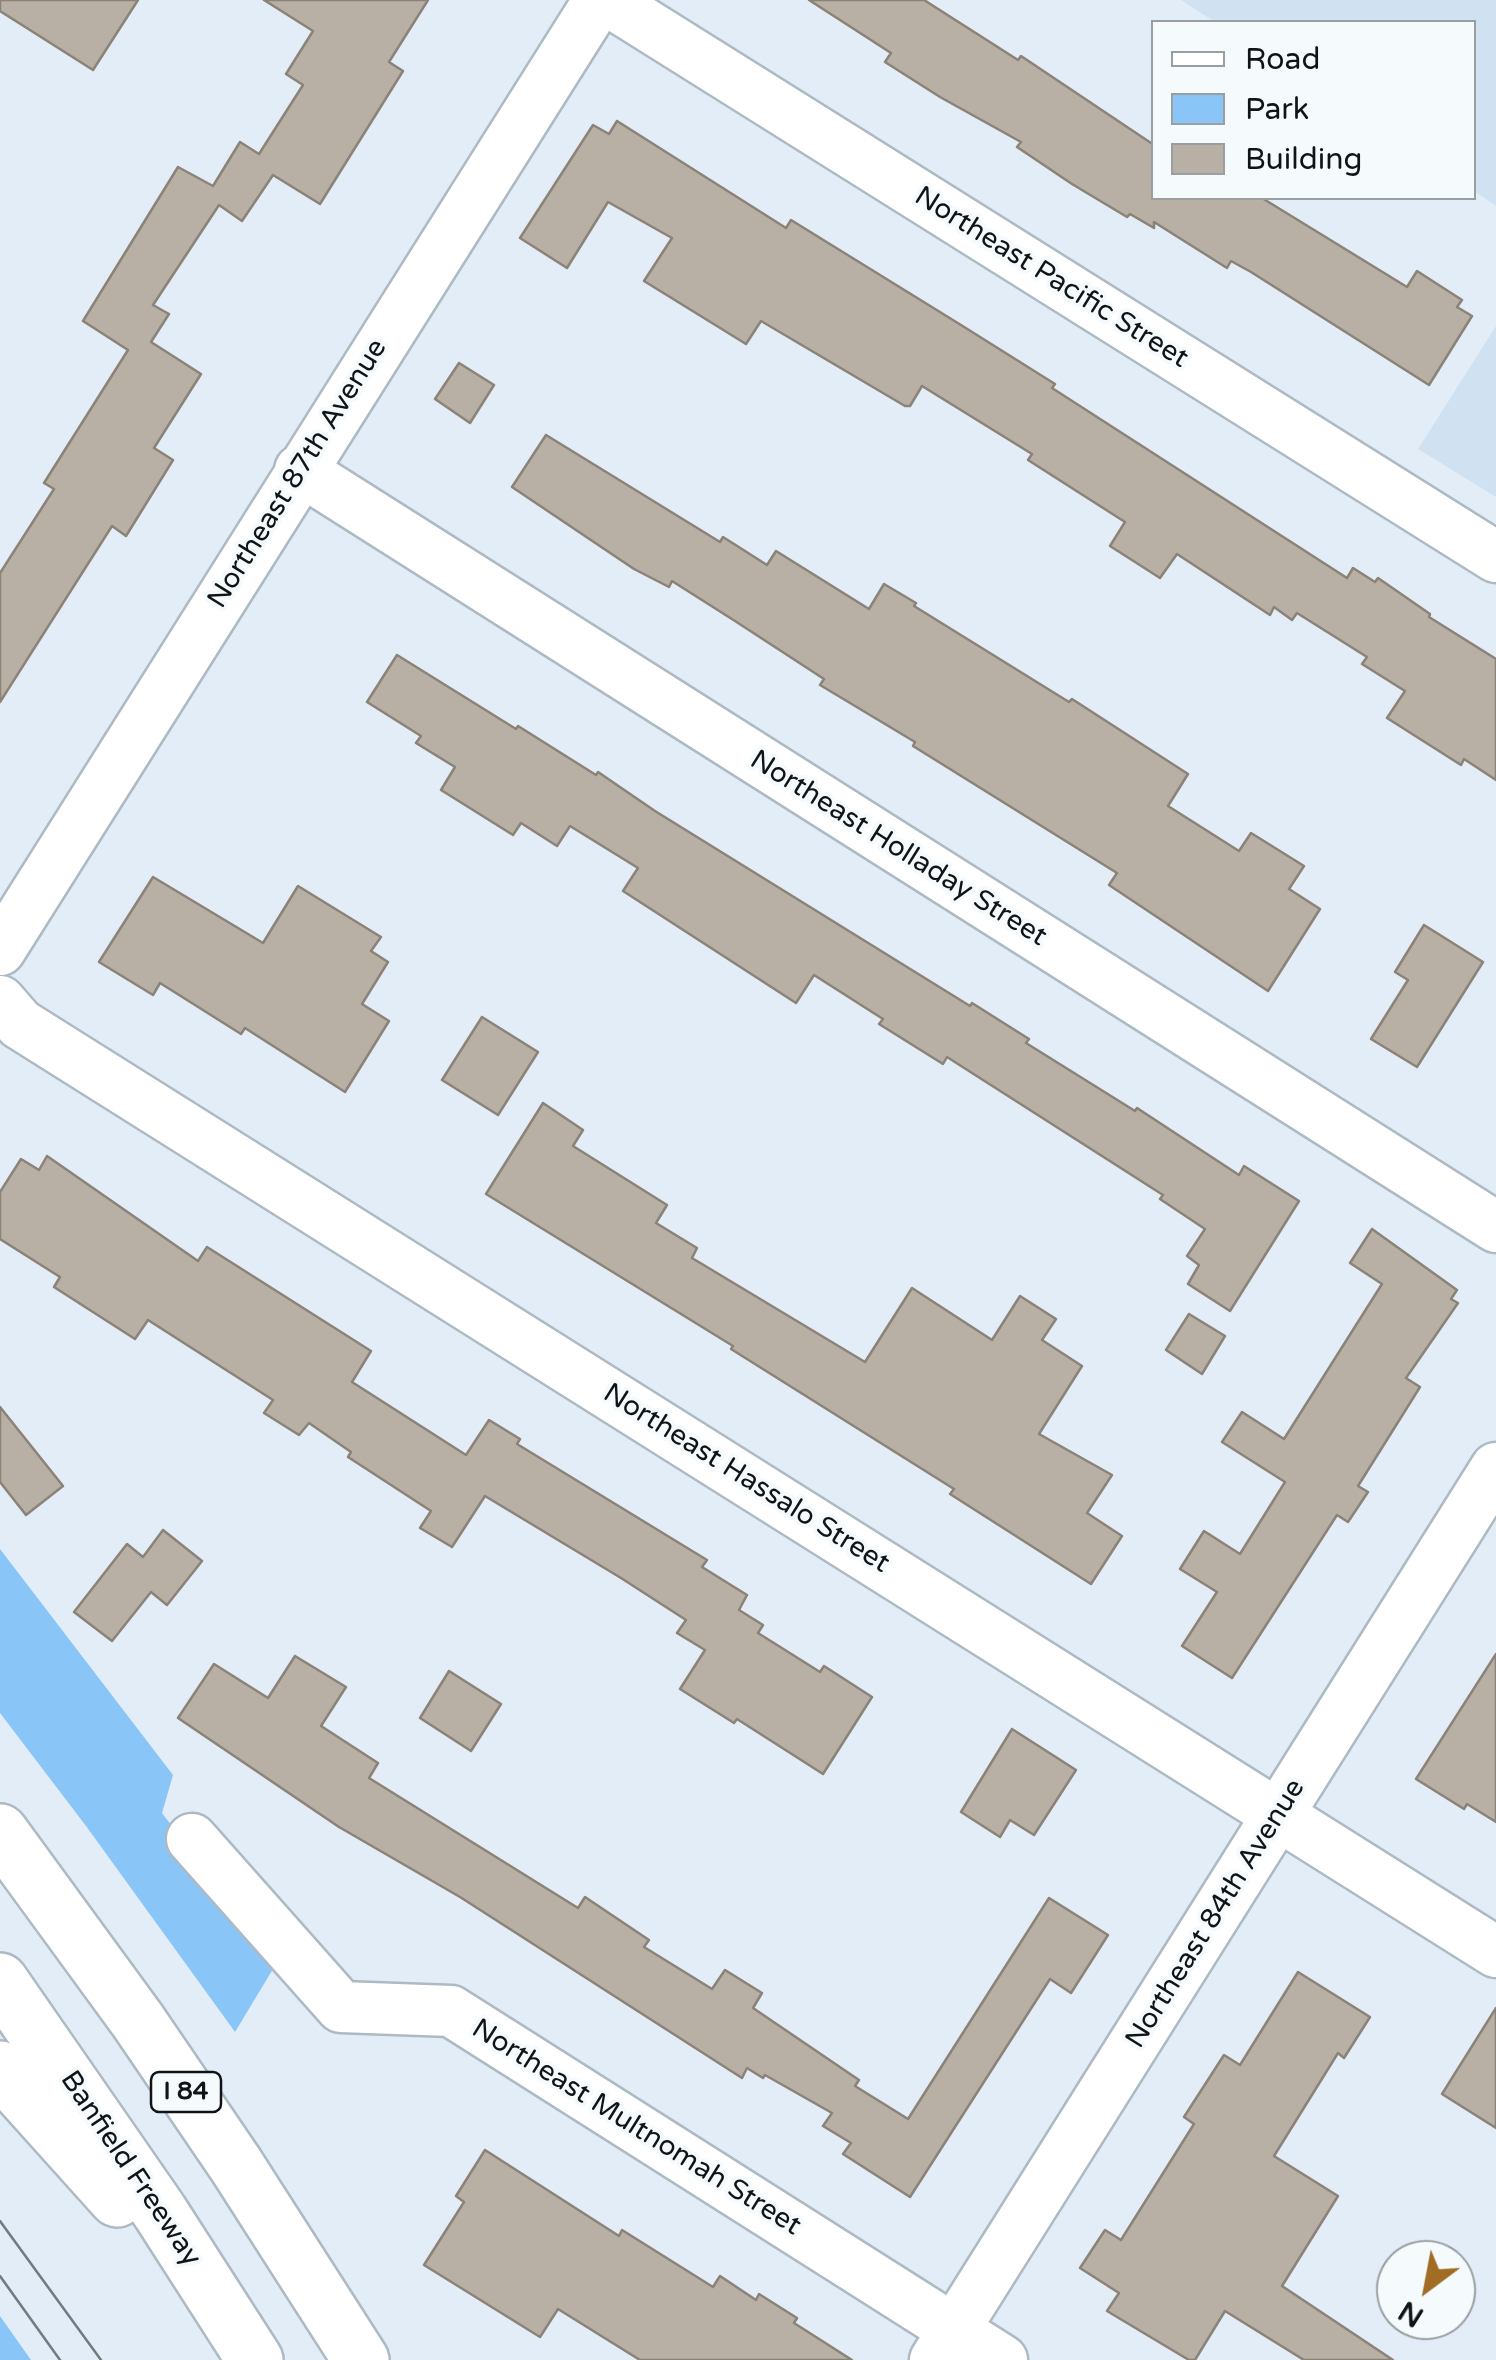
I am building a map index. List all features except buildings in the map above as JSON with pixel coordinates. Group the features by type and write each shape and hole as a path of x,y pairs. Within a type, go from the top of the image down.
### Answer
{"highway":[{"name":"I 84","path":"0,1832 138,2021 361,2360"},
{"name":"Banfield Freeway","path":"0,1982 160,2212 248,2350"},
{"path":"0,2069 248,2350"}],"street":[{"name":"Northeast 87th Avenue","path":"0,950 599,0"},
{"name":"Northeast Pacific Street","path":"607,0 1496,556"},
{"name":"Northeast Holladay Street","path":"300,470 1496,1228"},
{"name":"Northeast Hassalo Street","path":"0,1001 20,1024 1496,1952"},
{"name":"Northeast 84th Avenue","path":"944,2345 1496,1468"},
{"name":"Northeast Multnomah Street","path":"192,1839 341,2007 451,2011 944,2345 1002,2360"}],"shaded area":[{"path":"1181,0 1496,0 1496,206 1476,192 1476,20 1212,20"},
{"path":"1496,326 1496,497 1418,449"}],"green space":[{"path":"0,1549 173,1775 162,1813 276,1964 235,2032 0,1713"},
{"path":"0,2316 31,2360 0,2360"}],"tram line":[{"path":"0,2221 101,2360"},
{"path":"0,2276 60,2360"}]}
